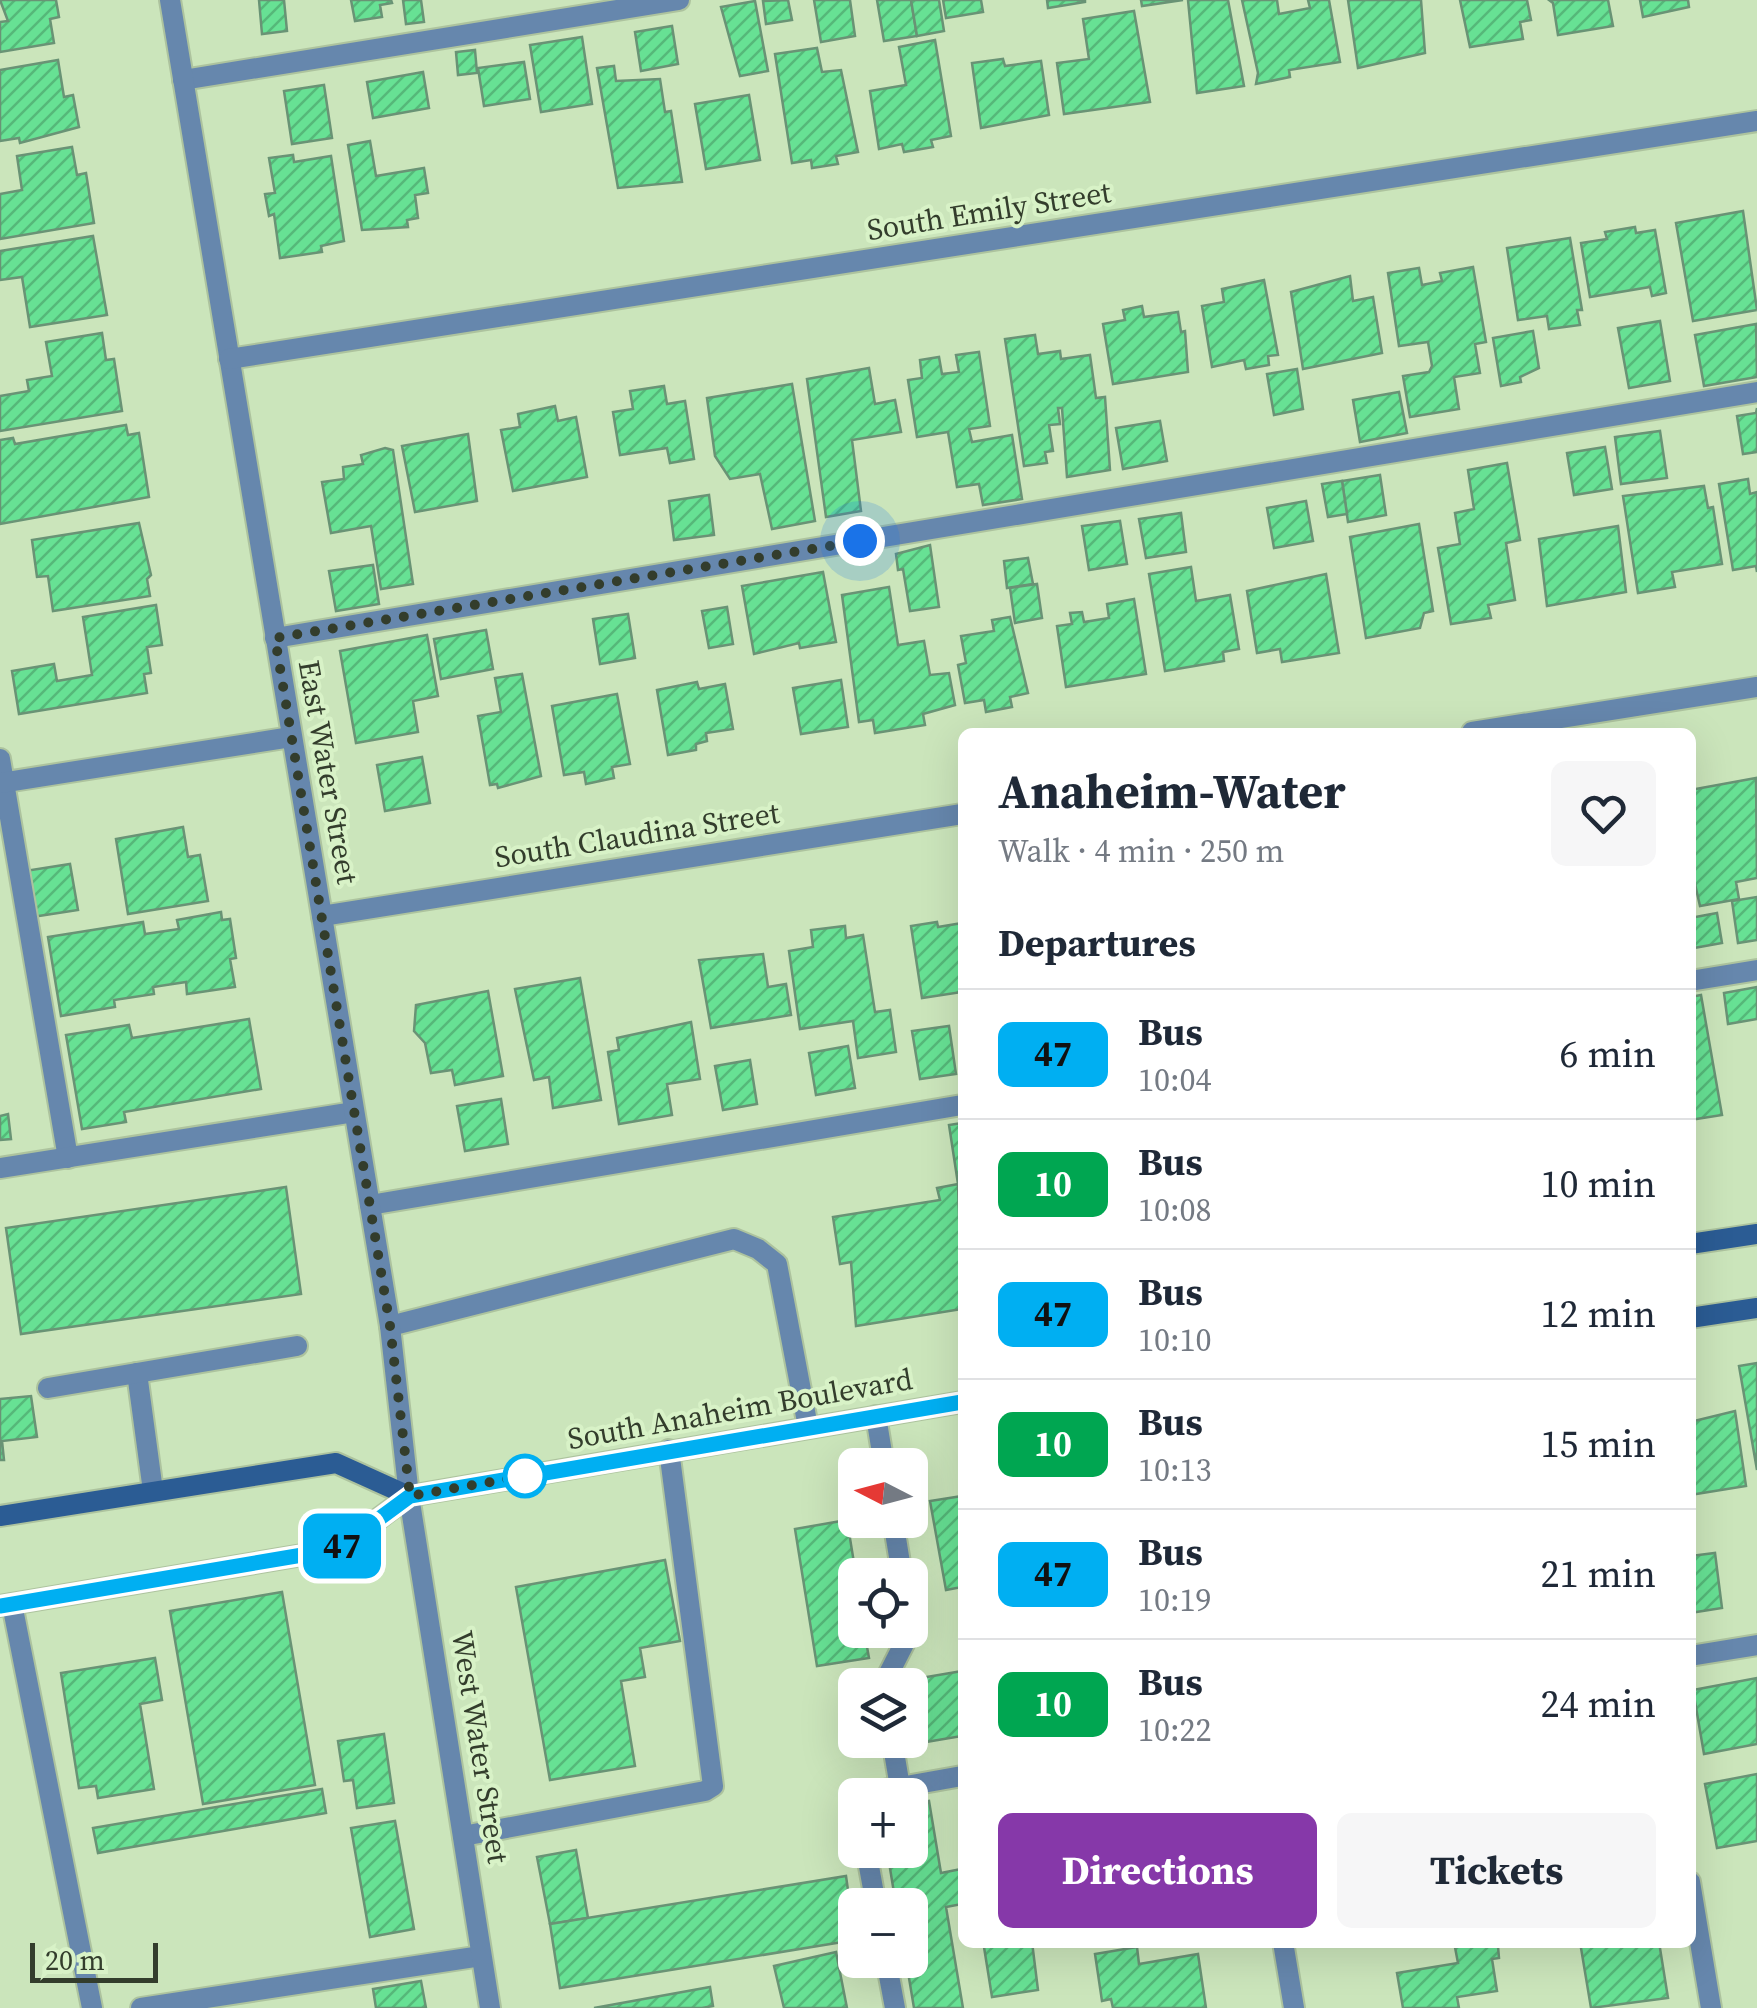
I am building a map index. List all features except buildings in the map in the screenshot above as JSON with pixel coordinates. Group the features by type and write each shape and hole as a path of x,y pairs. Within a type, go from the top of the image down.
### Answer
{"main road":[{"path":"1696,1243 1757,1234"},
{"path":"1696,1317 1757,1308"},
{"name":"South Anaheim Boulevard","path":"6,1605 338,1549 410,1496 958,1403"},
{"path":"0,1516 336,1462 410,1496"}],"street":[{"name":"East Water Street","path":"170,0 390,1326 410,1496"},
{"path":"183,80 678,0"},
{"name":"South Emily Street","path":"229,359 1757,122"},
{"path":"275,638 1757,392"},
{"path":"1497,728 1757,687"},
{"path":"2,783 291,736"},
{"path":"0,760 68,1158"},
{"name":"South Claudina Street","path":"322,916 958,815"},
{"path":"1696,980 1757,970"},
{"path":"370,1205 958,1106"},
{"path":"0,1168 354,1112"},
{"path":"390,1326 734,1239 758,1248 777,1264 808,1427"},
{"path":"48,1388 297,1346"},
{"path":"137,1373 153,1492"},
{"path":"876,1416 881,1448"},
{"path":"464,1836 705,1791 713,1786 669,1450"},
{"name":"West Water Street","path":"410,1496 490,2008"},
{"path":"6,1605 92,2008"},
{"path":"1696,1655 1757,1645"},
{"path":"928,1782 958,1777"},
{"path":"1696,1918 1711,2008"},
{"path":"1284,1948 1294,2008"},
{"path":"141,2008 482,1956"},
{"path":"889,1978 894,2008"}],"bus line":[{"name":"47","path":"0,1606 338,1549 410,1496 958,1403"}],"route":[{"path":"525,1476 410,1496 390,1326 275,638 860,541"}]}
